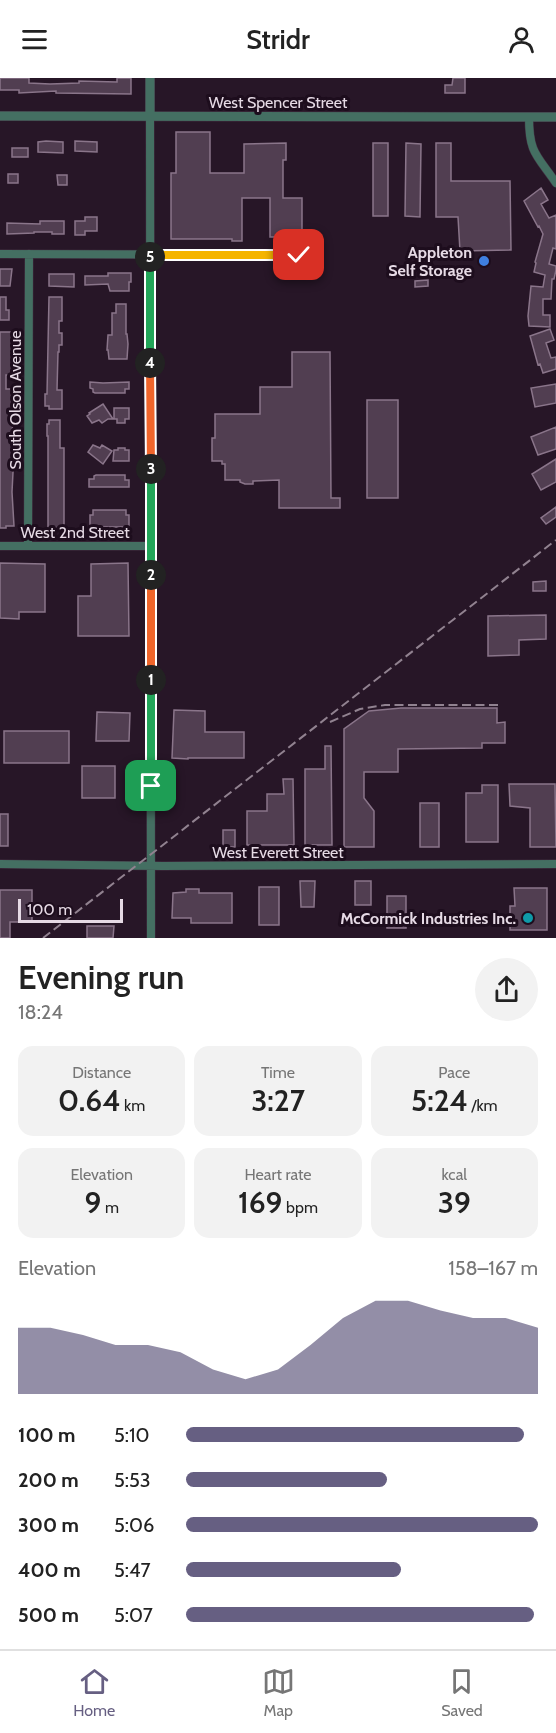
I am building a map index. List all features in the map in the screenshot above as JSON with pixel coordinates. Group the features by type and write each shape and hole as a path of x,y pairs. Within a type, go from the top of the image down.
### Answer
{"street":[{"path":"150,78 151,938"},
{"name":"West Spencer Street","path":"0,116 556,117"},
{"path":"529,117 530,144 556,183"},
{"path":"0,254 299,255"},
{"name":"South Olson Avenue","path":"28,546 29,254"},
{"name":"West 2nd Street","path":"0,546 151,546"},
{"name":"West Everett Street","path":"0,864 151,866 556,864"}],"building":[{"path":"0,78 29,78 29,83 50,84 79,83 79,81 117,82 117,78 131,78 131,94 56,93 56,91 19,93 19,90 0,90"},
{"path":"453,78 465,78 465,93 445,93 445,85 452,85"},
{"path":"176,132 210,132 210,173 244,173 244,144 286,143 286,160 283,160 283,198 302,198 302,237 270,237 270,198 242,198 242,241 171,239 171,173 176,173"},
{"path":"75,141 97,142 97,152 75,151"},
{"path":"38,142 63,142 63,153 38,152"},
{"path":"373,143 388,143 388,216 373,216"},
{"path":"406,143 421,144 420,217 405,216"},
{"path":"436,143 451,143 451,181 510,181 511,250 460,251 458,217 436,217"},
{"path":"12,148 28,148 28,157 12,157"},
{"path":"8,174 18,174 18,183 8,183"},
{"path":"57,175 67,175 67,185 58,185"},
{"path":"541,188 548,200 541,204 549,218 556,215 556,249 553,248 549,264 556,266 556,270 554,279 552,279 551,299 543,299 543,315 550,315 550,327 529,326 528,316 531,286 543,287 545,275 534,272 543,234 524,201"},
{"path":"85,217 97,217 97,231 85,231 85,235 75,235 75,221 85,221"},
{"path":"40,221 64,221 64,234 34,232 7,234 7,223 40,224"},
{"path":"0,269 12,269 10,286 0,286"},
{"path":"108,273 131,273 129,291 110,291 108,284 85,285 85,276 108,276"},
{"path":"49,274 74,274 74,287 49,286"},
{"path":"428,280 428,286 415,287 415,281"},
{"path":"0,297 6,297 9,320 0,320"},
{"path":"49,297 62,297 62,321 59,321 59,333 62,333 62,345 59,345 58,352 57,390 62,390 62,409 49,409 49,406 45,406"},
{"path":"116,304 126,304 127,359 109,359 107,350 108,335 112,335 112,313 116,313"},
{"path":"550,329 554,340 546,343 551,358 556,357 556,369 543,373 540,364 538,365 530,336"},
{"path":"0,332 12,332 12,355 14,355 14,375 6,375 6,389 14,389 12,492 14,526 6,526 6,528 0,528"},
{"path":"292,352 330,352 331,498 340,498 340,508 279,508 279,480 253,481 253,484 245,484 240,480 225,480 225,464 222,464 222,461 212,461 215,414 260,414 260,387 292,387"},
{"path":"90,382 129,382 129,389 125,389 125,393 95,393 90,388"},
{"path":"556,384 556,403 535,407 531,388"},
{"path":"367,400 398,400 398,498 367,498"},
{"path":"103,404 113,419 102,423 99,420 92,423 87,416"},
{"path":"114,408 129,408 129,419 125,419 125,423 117,423 117,419 114,419"},
{"path":"49,420 60,420 60,448 64,448 64,528 48,527 47,424"},
{"path":"556,427 556,449 538,455 531,437"},
{"path":"93,445 100,448 102,445 112,451 103,464 88,452"},
{"path":"118,448 129,450 129,461 113,461 114,450"},
{"path":"556,459 556,482 541,490 532,474"},
{"path":"96,475 125,475 125,480 129,480 129,487 89,487 89,479 94,479"},
{"path":"556,507 556,517 546,524 541,518"},
{"path":"93,510 126,510 126,515 129,515 129,527 90,527 90,515 93,515"},
{"path":"0,563 45,564 45,612 19,612 19,619 0,618"},
{"path":"128,563 129,636 78,636 78,596 91,596 91,564"},
{"path":"546,581 546,591 533,591 533,582"},
{"path":"546,615 546,639 519,640 519,655 488,656 488,616"},
{"path":"401,708 497,708 497,723 505,722 505,743 482,743 482,748 398,749 398,772 364,772 364,798 374,811 374,847 344,847 344,729 369,711"},
{"path":"174,710 205,711 205,732 244,732 244,758 172,758"},
{"path":"97,712 130,713 129,741 96,741"},
{"path":"4,731 69,731 69,763 4,763"},
{"path":"325,746 331,746 332,845 305,845 305,769 325,769"},
{"path":"82,766 115,766 115,798 82,798"},
{"path":"283,779 293,779 294,845 247,845 247,811 267,811 267,794 284,794"},
{"path":"509,784 555,784 556,847 530,847 530,808 510,806"},
{"path":"482,785 498,785 498,842 466,842 466,793 482,793"},
{"path":"420,803 439,803 439,847 420,847"},
{"path":"0,814 8,814 8,846 0,846"},
{"path":"223,830 235,830 235,847 223,847"},
{"path":"300,881 315,881 314,907 301,907"},
{"path":"355,881 371,881 371,905 355,905"},
{"path":"259,887 279,887 279,925 259,925"},
{"name":"McCormick Industries Inc.","path":"514,888 547,888 547,930 510,930 510,906 515,906"},
{"path":"186,889 199,889 199,893 232,893 232,923 191,923 191,918 172,918 173,893 186,892"},
{"path":"0,890 32,890 32,922 10,922 10,938 0,938"},
{"path":"387,896 406,896 406,928 387,928"},
{"path":"87,926 114,926 113,938 87,938"}],"railway":[{"path":"43,938 556,540"},
{"path":"330,722 360,709 385,705 502,705"}],"place":[{"name":"Appleton Self Storage","path":"484,261"},
{"name":"McCormick Industries Inc.","path":"528,918"}],"route":[{"path":"151,786 150,255 299,255"}]}
